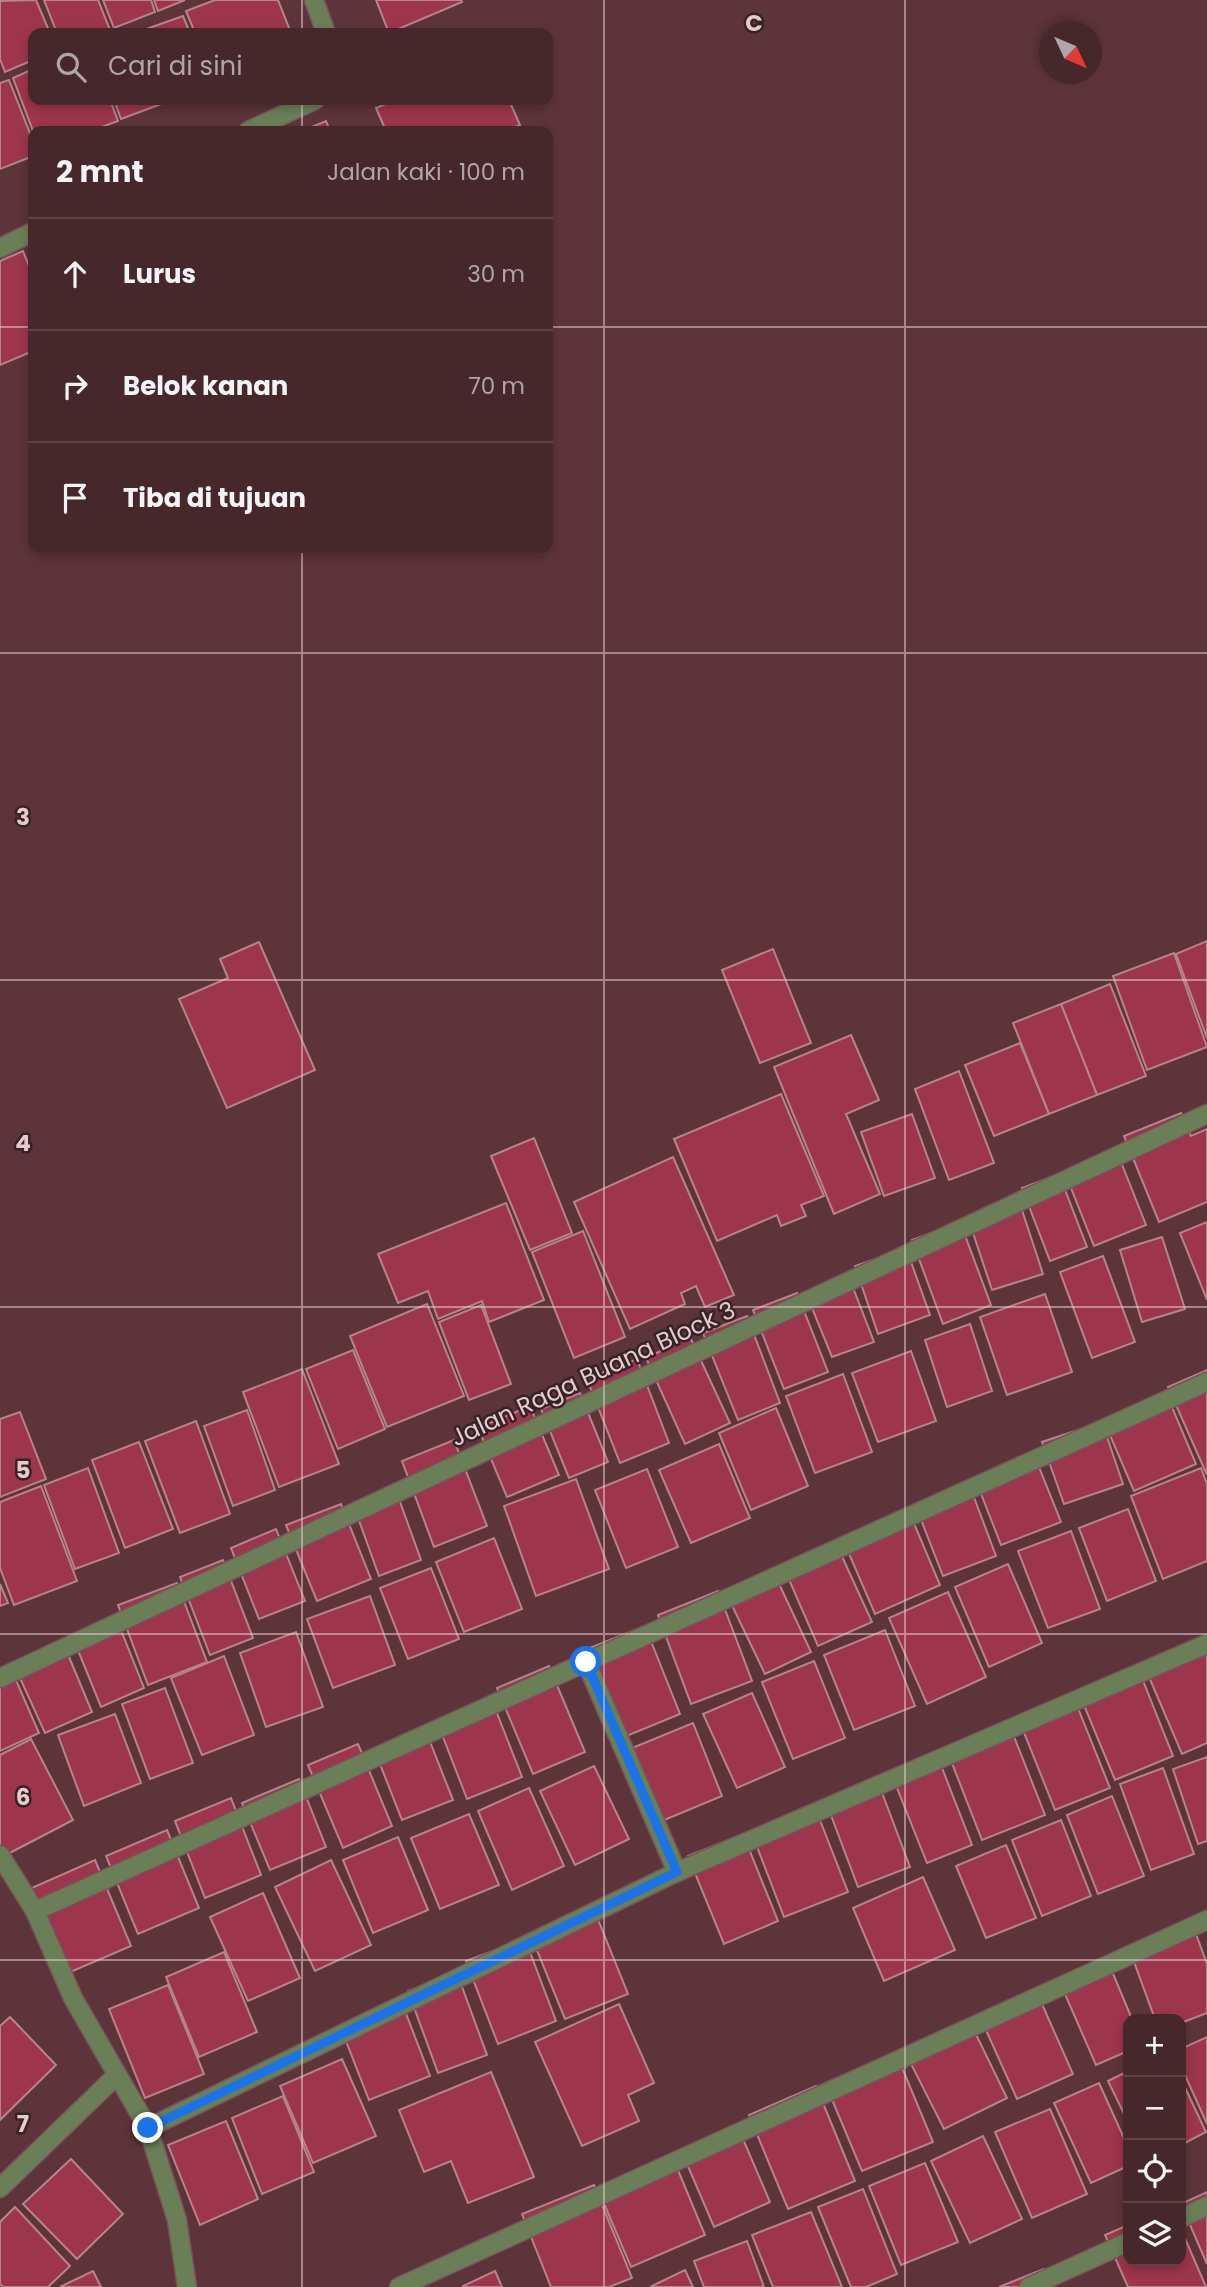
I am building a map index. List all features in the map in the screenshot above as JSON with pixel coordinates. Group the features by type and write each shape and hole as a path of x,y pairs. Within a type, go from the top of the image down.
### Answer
{"street":[{"path":"314,0 324,28"},
{"path":"259,126 304,105"},
{"path":"0,248 28,234"},
{"name":"Jalan Raga Buana Block 3","path":"0,1678 1207,1114"},
{"path":"35,1911 1207,1382"},
{"path":"148,2128 677,1872 1207,1644"},
{"path":"586,1662 677,1872"},
{"path":"0,1855 35,1911 73,1998 148,2128 177,2220 187,2287"},
{"path":"399,2287 1207,1920"},
{"path":"0,2188 117,2075"},
{"path":"1186,2216 1207,2206"},
{"path":"1029,2287 1123,2244"}],"building":[{"path":"36,0 48,28 28,28 28,62 5,72 0,59 0,1"},
{"path":"44,0 98,0 109,28 55,28"},
{"path":"103,0 151,0 155,12 114,28"},
{"path":"154,0 185,0 158,11"},
{"path":"215,0 278,0 289,28 193,28 186,11"},
{"path":"376,0 462,2 401,28 387,28"},
{"path":"183,16 188,28 149,28"},
{"path":"28,71 28,105 112,105 118,121 104,126 31,126 13,78"},
{"path":"9,80 28,128 28,158 0,169 0,83"},
{"path":"116,105 159,105 121,119"},
{"path":"383,105 511,105 520,125 384,126 376,108"},
{"path":"326,121 328,126 314,126"},
{"path":"23,251 28,264 28,353 0,365 0,261"},
{"path":"1207,941 1207,1038 1176,954"},
{"path":"259,942 315,1070 227,1108 179,999 228,978 220,959"},
{"path":"773,949 811,1043 760,1063 722,970"},
{"path":"1174,953 1207,1047 1147,1070 1113,976"},
{"path":"1110,984 1146,1076 1097,1095 1061,1004"},
{"path":"1061,1004 1097,1095 1049,1114 1013,1023"},
{"path":"851,1035 879,1100 846,1114 880,1194 834,1214 774,1067"},
{"path":"1020,1043 1049,1114 994,1136 965,1065"},
{"path":"959,1071 994,1163 949,1180 915,1089"},
{"path":"781,1094 824,1196 801,1205 806,1216 781,1226 777,1215 717,1241 674,1139"},
{"path":"1181,1113 1191,1136 1207,1129 1207,1202 1159,1222 1124,1136"},
{"path":"912,1114 935,1178 884,1196 861,1132"},
{"path":"534,1138 572,1233 530,1250 491,1156"},
{"path":"673,1157 734,1295 705,1307 696,1286 681,1293 685,1304 630,1329 574,1202"},
{"path":"1121,1162 1146,1225 1094,1246 1069,1183"},
{"path":"1059,1174 1087,1247 1050,1261 1022,1188"},
{"path":"1019,1201 1043,1274 992,1290 968,1218"},
{"path":"506,1203 544,1300 489,1322 482,1301 438,1319 428,1291 398,1303 378,1254"},
{"path":"960,1222 991,1305 943,1324 912,1240"},
{"path":"1207,1222 1207,1300 1180,1233"},
{"path":"583,1231 625,1337 574,1358 532,1252"},
{"path":"1162,1237 1185,1309 1142,1322 1120,1250"},
{"path":"906,1248 930,1315 878,1334 855,1266"},
{"path":"1103,1256 1135,1342 1092,1358 1060,1272"},
{"path":"852,1285 874,1342 832,1357 810,1303"},
{"path":"797,1293 828,1372 784,1389 753,1310"},
{"path":"1045,1294 1072,1372 1007,1395 980,1317"},
{"path":"427,1304 464,1396 387,1427 350,1336"},
{"path":"481,1305 511,1384 469,1400 439,1322"},
{"path":"747,1316 780,1403 738,1420 703,1333"},
{"path":"970,1324 992,1391 947,1407 925,1340"},
{"path":"690,1337 730,1423 685,1444 646,1358"},
{"path":"353,1350 385,1429 338,1449 306,1369"},
{"path":"911,1351 936,1421 878,1442 852,1373"},
{"path":"637,1359 669,1443 620,1463 587,1379"},
{"path":"302,1369 339,1464 279,1487 243,1392"},
{"path":"1207,1370 1207,1475 1168,1387"},
{"path":"843,1374 872,1452 815,1473 786,1396"},
{"path":"580,1393 608,1462 569,1478 541,1409"},
{"path":"1166,1393 1196,1464 1134,1491 1103,1419"},
{"path":"530,1406 559,1475 507,1497 478,1428"},
{"path":"776,1408 808,1486 751,1510 719,1433"},
{"path":"247,1410 275,1490 233,1506 204,1426"},
{"path":"20,1412 46,1479 0,1497 0,1419"},
{"path":"196,1421 230,1514 180,1533 145,1441"},
{"path":"1102,1422 1123,1484 1064,1504 1042,1442"},
{"path":"454,1440 487,1526 434,1547 402,1461"},
{"path":"139,1442 173,1529 125,1548 92,1460"},
{"path":"719,1444 750,1518 691,1543 659,1470"},
{"path":"1037,1462 1061,1522 1001,1545 978,1486"},
{"path":"88,1468 119,1553 75,1569 44,1485"},
{"path":"1201,1468 1207,1484 1207,1561 1163,1579 1131,1496"},
{"path":"647,1469 678,1547 626,1568 595,1490"},
{"path":"576,1479 609,1569 536,1596 504,1506"},
{"path":"41,1486 77,1581 14,1605 0,1568 0,1502"},
{"path":"395,1488 421,1560 379,1576 353,1504"},
{"path":"972,1492 996,1556 943,1576 918,1512"},
{"path":"341,1504 371,1579 317,1601 286,1525"},
{"path":"1128,1509 1156,1581 1107,1601 1079,1528"},
{"path":"913,1521 940,1585 875,1614 847,1549"},
{"path":"276,1529 305,1601 259,1619 231,1548"},
{"path":"1071,1531 1100,1609 1048,1628 1018,1551"},
{"path":"494,1538 522,1609 464,1632 436,1562"},
{"path":"840,1552 872,1622 818,1646 787,1575"},
{"path":"223,1560 253,1638 210,1655 180,1577"},
{"path":"1008,1564 1042,1643 989,1667 955,1587"},
{"path":"431,1568 459,1639 408,1659 380,1588"},
{"path":"773,1571 811,1652 765,1674 726,1593"},
{"path":"177,1583 207,1662 148,1685 118,1605"},
{"path":"0,1584 8,1603 0,1606"},
{"path":"718,1591 752,1681 691,1704 658,1615"},
{"path":"948,1592 986,1677 927,1704 889,1618"},
{"path":"370,1596 395,1665 333,1688 307,1619"},
{"path":"117,1620 144,1688 101,1707 73,1638"},
{"path":"645,1626 680,1714 612,1742 577,1653"},
{"path":"885,1630 915,1706 854,1730 824,1655"},
{"path":"296,1632 323,1707 266,1727 240,1653"},
{"path":"1204,1636 1207,1642 1207,1743 1182,1754 1143,1663"},
{"path":"64,1645 92,1712 45,1733 15,1667"},
{"path":"224,1656 254,1735 202,1755 171,1678"},
{"path":"814,1661 845,1738 793,1759 762,1682"},
{"path":"549,1666 585,1752 533,1774 497,1688"},
{"path":"12,1671 39,1733 0,1751 0,1676"},
{"path":"1140,1673 1173,1756 1115,1780 1081,1698"},
{"path":"165,1688 193,1763 150,1779 122,1704"},
{"path":"752,1693 785,1767 737,1788 703,1714"},
{"path":"493,1703 522,1777 467,1799 438,1724"},
{"path":"1076,1703 1110,1788 1055,1810 1021,1725"},
{"path":"115,1714 141,1783 84,1806 58,1735"},
{"path":"693,1723 722,1796 650,1826 620,1753"},
{"path":"425,1729 453,1800 402,1820 374,1749"},
{"path":"1011,1729 1045,1815 982,1840 948,1753"},
{"path":"31,1739 73,1820 0,1858 0,1755"},
{"path":"358,1744 392,1826 343,1848 308,1765"},
{"path":"937,1755 972,1845 927,1863 891,1773"},
{"path":"1207,1757 1207,1841 1198,1844 1173,1769"},
{"path":"594,1766 629,1839 575,1865 540,1791"},
{"path":"1163,1768 1194,1854 1151,1870 1120,1784"},
{"path":"299,1779 326,1847 270,1870 242,1803"},
{"path":"878,1782 910,1867 858,1887 826,1802"},
{"path":"529,1788 564,1866 512,1890 478,1811"},
{"path":"1112,1796 1144,1876 1098,1894 1067,1815"},
{"path":"231,1798 261,1875 205,1898 175,1821"},
{"path":"469,1814 499,1885 440,1909 411,1838"},
{"path":"818,1815 848,1892 784,1917 754,1839"},
{"path":"1061,1820 1091,1896 1042,1916 1012,1840"},
{"path":"167,1830 199,1908 138,1934 106,1856"},
{"path":"743,1834 778,1921 724,1944 688,1856"},
{"path":"398,1837 428,1910 373,1933 343,1860"},
{"path":"1006,1845 1036,1918 986,1938 956,1866"},
{"path":"95,1860 131,1946 61,1976 25,1891"},
{"path":"331,1860 371,1945 315,1971 275,1887"},
{"path":"923,1877 955,1950 884,1981 853,1908"},
{"path":"263,1893 300,1978 248,2001 210,1917"},
{"path":"597,1917 628,1994 565,2019 534,1943"},
{"path":"1193,1926 1207,1964 1207,2013 1186,2021 1186,2014 1153,2014 1130,1951"},
{"path":"525,1939 556,2021 498,2044 466,1961"},
{"path":"224,1952 257,2032 199,2057 166,1977"},
{"path":"1109,1964 1130,2014 1123,2014 1123,2053 1096,2065 1061,1985"},
{"path":"457,1973 487,2055 438,2073 408,1991"},
{"path":"168,1985 204,2074 145,2098 109,2009"},
{"path":"1038,1995 1073,2074 1017,2099 981,2019"},
{"path":"619,2004 654,2083 628,2095 639,2121 582,2146 535,2042"},
{"path":"405,2011 430,2076 369,2100 344,2036"},
{"path":"10,2017 56,2065 0,2120 0,2026"},
{"path":"969,2020 1007,2098 944,2129 905,2052"},
{"path":"1207,2037 1207,2124 1186,2077 1186,2047"},
{"path":"896,2053 933,2142 862,2171 825,2083"},
{"path":"342,2059 376,2136 313,2163 280,2086"},
{"path":"491,2072 534,2177 468,2203 451,2161 424,2172 399,2110"},
{"path":"1123,2074 1123,2112 1108,2081"},
{"path":"1099,2083 1123,2136 1123,2168 1091,2183 1054,2103"},
{"path":"816,2086 855,2181 788,2209 749,2115"},
{"path":"1186,2090 1206,2132 1186,2142"},
{"path":"283,2096 314,2172 262,2194 232,2118"},
{"path":"1050,2109 1087,2194 1032,2218 995,2132"},
{"path":"226,2121 258,2199 200,2225 168,2145"},
{"path":"740,2132 770,2202 714,2227 684,2157"},
{"path":"983,2136 1022,2219 970,2243 931,2161"},
{"path":"71,2159 123,2214 77,2259 23,2204"},
{"path":"675,2163 705,2235 631,2267 600,2194"},
{"path":"925,2163 958,2242 901,2265 869,2186"},
{"path":"594,2185 632,2278 609,2287 551,2287 522,2214"},
{"path":"863,2189 897,2274 866,2287 851,2287 818,2207"},
{"path":"1207,2192 1207,2264 1186,2216 1186,2202"},
{"path":"15,2207 70,2266 48,2287 3,2287 0,2284 0,2222"},
{"path":"811,2212 842,2287 773,2287 752,2235"},
{"path":"1123,2227 1123,2266 1186,2266 1186,2241 1206,2287 1128,2287 1105,2235"},
{"path":"747,2241 764,2287 704,2287 694,2261"},
{"path":"1044,2269 1051,2287 999,2287"},
{"path":"685,2270 693,2287 650,2287"},
{"path":"93,2271 101,2287 60,2287"},
{"path":"495,2271 502,2287 463,2286"}],"route":[{"path":"148,2128 677,1872 586,1662"}]}
